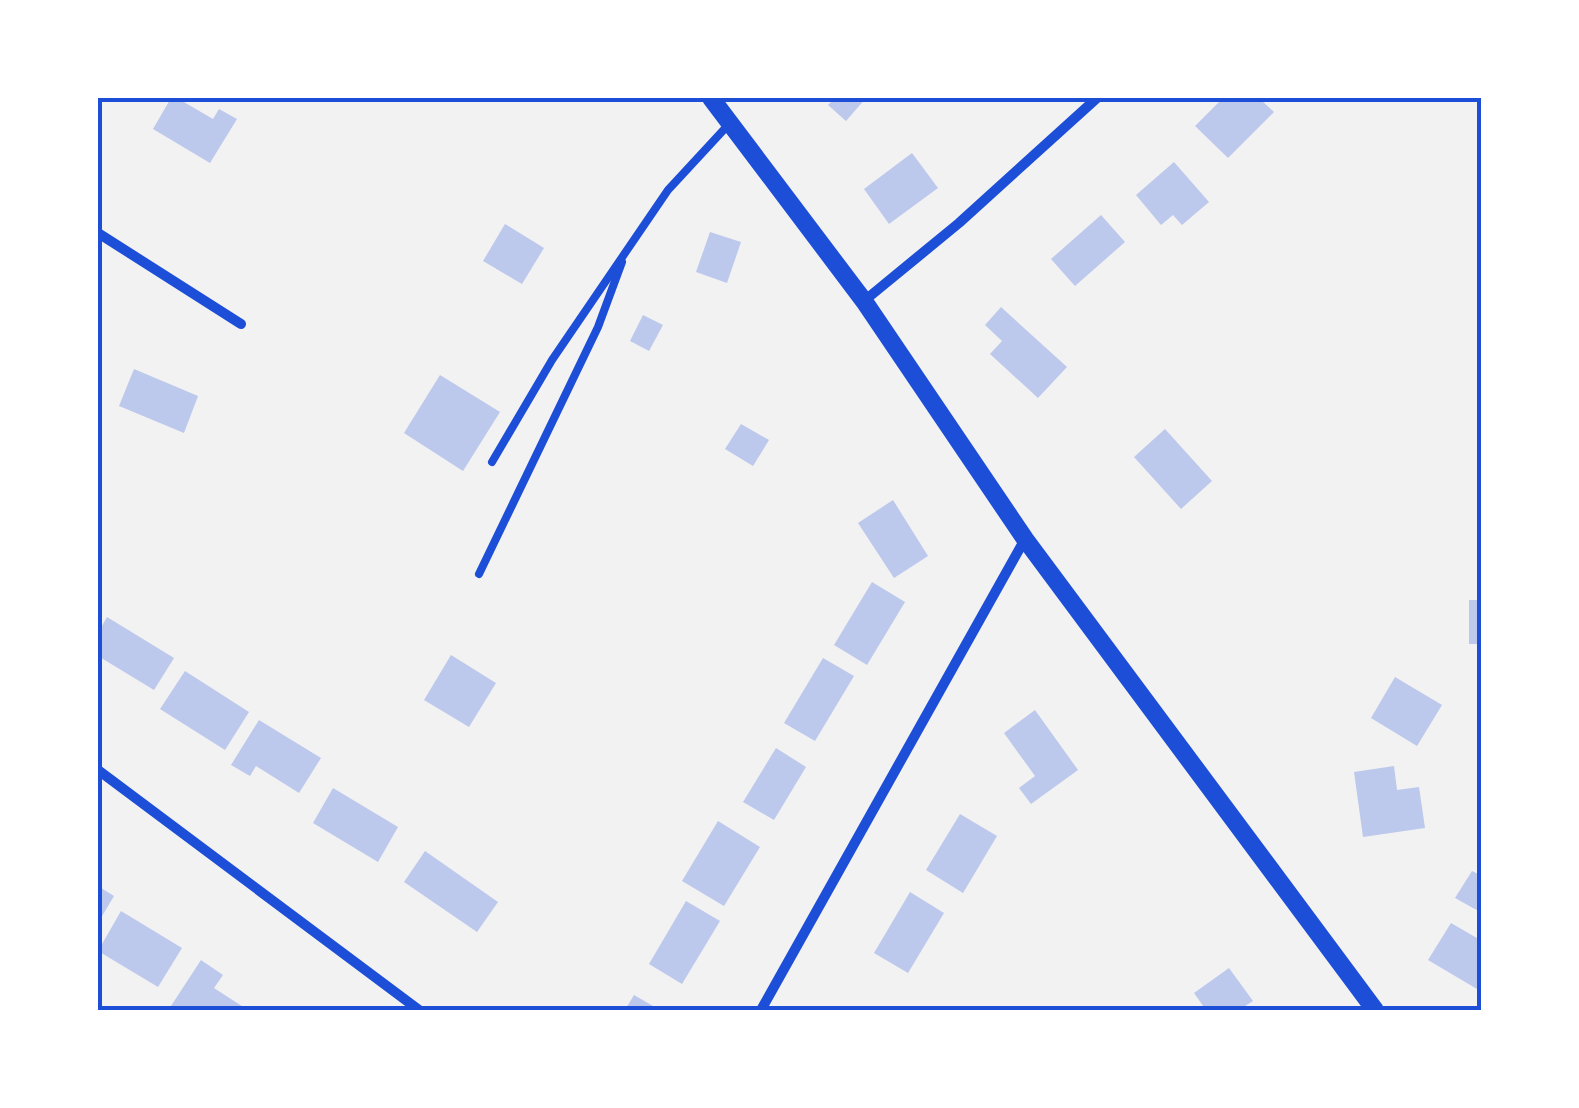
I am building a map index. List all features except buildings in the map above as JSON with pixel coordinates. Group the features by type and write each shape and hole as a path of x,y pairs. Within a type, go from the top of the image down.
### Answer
{"street":[{"path":"711,98 864,301 1025,539 1375,1010"},
{"path":"864,301 959,223 1097,98"},
{"path":"98,232 241,324"},
{"path":"761,1010 1025,539"},
{"path":"98,770 419,1010"}],"lane":[{"path":"492,462 552,360 668,190 730,123"},
{"path":"479,574 598,326 628,249"}]}
